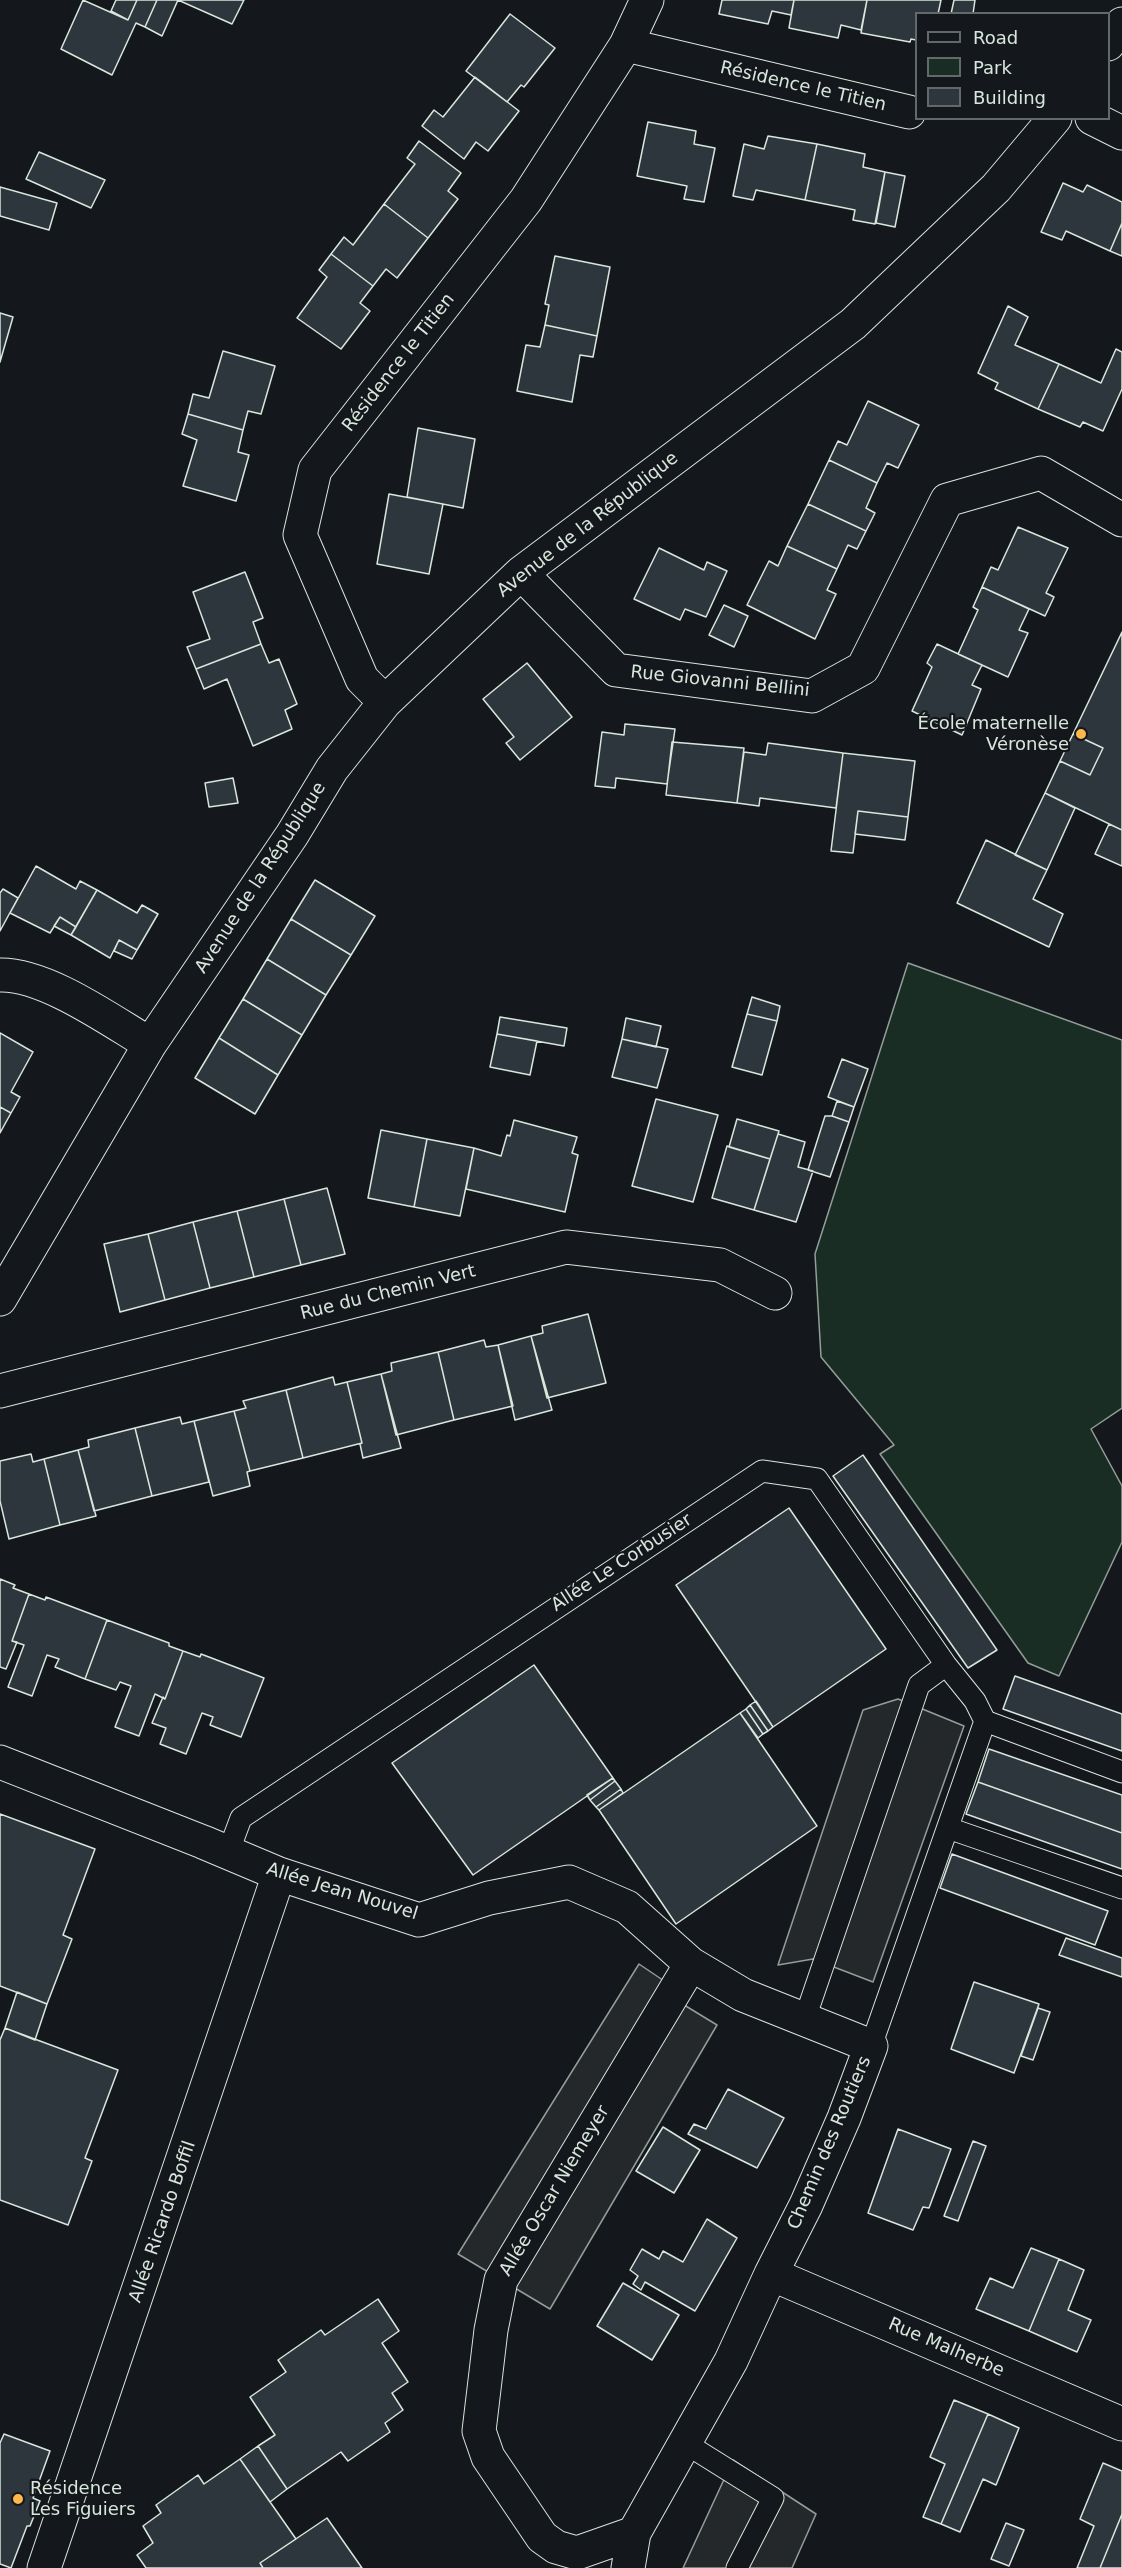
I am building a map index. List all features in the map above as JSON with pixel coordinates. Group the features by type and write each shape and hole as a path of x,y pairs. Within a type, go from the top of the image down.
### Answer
{"street":[{"name":"Résidence le Titien","path":"385,702 362,679 300,535 315,470 526,200 626,45 647,0"},
{"path":"1110,41 1122,24"},
{"name":"Résidence le Titien","path":"626,45 909,112"},
{"name":"Avenue de la République","path":"0,1299 150,1044 292,835 332,769 385,702 521,573 853,324 996,188 1053,120"},
{"path":"1096,120 1122,133"},
{"name":"Rue Giovanni Bellini","path":"521,573 616,670 812,696 863,668 947,501 1041,473 1122,520"},
{"path":"0,975 8,975 52,988 150,1044"},
{"name":"Rue du Chemin Vert","path":"0,1391 566,1247 720,1265 775,1293"},
{"name":"Allée Jean Nouvel","path":"0,1762 279,1874 419,1920 489,1898 569,1882 627,1907 691,1964 743,1995 871,2046"},
{"name":"Allée Ricardo Boffil","path":"44,2568 279,1874"},
{"name":"Allée Oscar Niemeyer","path":"634,2533 577,2553 556,2547 542,2537 488,2457 479,2431 491,2330 501,2280 691,1964"},
{"name":"Chemin des Routiers","path":"628,2568 634,2533 731,2361 806,2205 844,2118 871,2046"},
{"name":"Rue Malherbe","path":"771,2274 1122,2424"}],"lane":[{"name":"Allée Le Corbusier","path":"228,1853 241,1818 762,1471 817,1479 946,1665 975,1701 985,1721"},
{"path":"804,2021 919,1685 946,1665"},
{"path":"985,1721 1122,1772"},
{"name":"Chemin des Routiers","path":"871,2046 985,1721"},
{"path":"948,1828 1122,1888"},
{"path":"685,2443 773,2498 737,2568"}],"green space":[{"path":"908,963 1122,1040 1122,1408 1091,1429 1122,1486 1122,1542 1059,1676 1028,1663 880,1454 894,1445 821,1357 815,1254"}],"shaded area":[{"path":"898,1699 964,1726 873,1982 813,1959 778,1965 863,1710"},
{"path":"639,1964 676,1989 671,1997 717,2025 550,2309 458,2254"},
{"path":"733,2460 816,2514 792,2568 683,2568"}],"building":[{"path":"83,0 128,20 137,0 157,0 145,27 136,23 112,75 61,49"},
{"path":"116,0 137,0 128,20 111,11"},
{"path":"157,0 178,0 162,36 145,27"},
{"path":"178,0 244,0 232,24"},
{"path":"722,0 794,0 791,15 772,11 768,24 719,14"},
{"path":"794,0 867,0 861,30 841,25 838,38 789,28"},
{"path":"867,0 941,0 938,12 915,12 915,40 911,39 910,42 861,33"},
{"path":"954,0 975,0 973,12 951,12"},
{"path":"510,14 555,48 524,87 521,85 507,102 466,71"},
{"path":"475,77 519,111 488,151 476,142 464,159 422,126 434,110 443,117"},
{"path":"648,122 696,131 694,144 715,148 704,202 684,199 687,186 637,176"},
{"path":"768,136 817,144 805,200 756,190 753,200 733,196 744,144 764,149"},
{"path":"419,141 461,173 448,191 458,199 428,238 384,204 415,164 407,158"},
{"path":"817,144 865,154 863,167 885,172 875,224 853,220 855,210 805,200"},
{"path":"39,152 105,180 91,208 26,179"},
{"path":"885,172 905,176 895,227 876,223"},
{"path":"1063,183 1083,192 1087,185 1122,202 1122,223 1110,251 1066,231 1062,240 1041,232"},
{"path":"0,187 57,203 49,230 0,216"},
{"path":"384,204 428,238 397,278 386,269 373,286 331,254 344,237 353,245"},
{"path":"1122,223 1122,256 1110,251"},
{"path":"331,254 373,286 360,303 370,311 341,349 297,318 327,277 319,270"},
{"path":"555,256 610,267 597,336 545,325 549,305 545,304"},
{"path":"1008,306 1028,317 1015,345 1059,364 1038,409 995,389 998,383 978,373"},
{"path":"0,313 13,317 0,362"},
{"path":"545,325 597,336 593,357 580,355 572,402 517,391 526,345 540,347"},
{"path":"1116,349 1122,352 1122,389 1103,431 1083,422 1080,427 1038,409 1059,364 1101,383"},
{"path":"223,351 275,366 261,414 248,411 243,430 188,414 193,394 209,398"},
{"path":"868,401 919,425 898,468 887,463 877,483 829,460 838,441 847,445"},
{"path":"188,414 243,430 238,452 249,455 236,501 183,486 197,440 182,434"},
{"path":"418,428 475,439 463,508 407,497"},
{"path":"829,460 877,483 866,508 875,513 866,531 808,504"},
{"path":"389,494 443,504 429,574 377,564"},
{"path":"808,504 866,531 857,549 848,545 837,569 787,546"},
{"path":"1018,527 1068,548 1046,593 1054,597 1045,616 982,587 991,567 998,570"},
{"path":"787,546 837,569 827,590 836,594 815,639 747,605 769,561 778,566"},
{"path":"659,548 704,570 707,562 727,571 706,617 685,609 680,620 634,599"},
{"path":"245,572 263,618 253,622 261,644 196,669 187,647 210,639 193,592"},
{"path":"982,587 1029,609 1019,630 1028,633 1008,677 958,654 978,610 973,607"},
{"path":"724,605 748,616 734,647 709,635"},
{"path":"1122,632 1122,830 1045,793 1060,761 1090,775 1103,748 1073,734"},
{"path":"261,644 269,663 279,659 297,704 285,710 292,729 253,746 227,679 204,689 196,669"},
{"path":"937,644 982,665 972,685 981,689 962,735 912,711 932,667 927,663"},
{"path":"527,663 572,717 520,760 506,743 514,737 483,699"},
{"path":"625,724 675,729 667,784 616,778 615,788 595,786 602,732 624,735"},
{"path":"1073,734 1103,748 1090,775 1060,761"},
{"path":"672,742 744,748 737,803 666,795"},
{"path":"768,743 843,753 836,808 760,798 759,806 737,803 744,752 766,755"},
{"path":"843,753 915,761 908,817 858,811 853,853 831,851"},
{"path":"233,778 238,803 209,807 205,783"},
{"path":"1045,793 1075,808 1047,870 1015,855"},
{"path":"858,811 908,817 905,840 855,834"},
{"path":"1109,824 1122,830 1122,866 1095,854"},
{"path":"986,840 1047,870 1033,899 1063,914 1049,947 957,903"},
{"path":"36,866 76,889 80,881 97,890 76,927 60,917 50,933 10,913"},
{"path":"315,880 375,916 351,955 291,919"},
{"path":"3,889 18,898 0,931 0,893"},
{"path":"97,890 137,913 142,905 158,914 137,950 119,940 110,958 71,935"},
{"path":"60,917 76,927 71,935 54,926"},
{"path":"291,919 351,955 326,995 267,959"},
{"path":"119,940 137,950 132,959 114,951"},
{"path":"267,959 326,995 302,1035 243,999"},
{"path":"752,997 780,1006 777,1021 747,1014"},
{"path":"243,999 302,1035 278,1075 219,1038"},
{"path":"747,1014 777,1021 762,1075 732,1067"},
{"path":"500,1017 567,1028 564,1046 497,1034"},
{"path":"626,1018 661,1026 656,1047 622,1039"},
{"path":"0,1033 33,1052 11,1092 20,1097 11,1113 0,1107"},
{"path":"497,1034 537,1041 530,1075 490,1067"},
{"path":"219,1038 278,1075 255,1114 195,1078"},
{"path":"622,1039 668,1049 657,1088 612,1077"},
{"path":"842,1059 868,1069 854,1107 828,1097"},
{"path":"656,1099 718,1115 693,1202 632,1186"},
{"path":"837,1101 854,1107 849,1122 832,1116"},
{"path":"0,1107 11,1113 0,1133"},
{"path":"825,1116 849,1122 830,1177 808,1170"},
{"path":"737,1119 779,1131 770,1159 729,1147"},
{"path":"514,1120 577,1137 572,1153 578,1155 565,1212 466,1189 474,1148 501,1156"},
{"path":"381,1130 427,1139 414,1207 368,1198"},
{"path":"778,1134 805,1142 798,1167 813,1171 796,1222 754,1210"},
{"path":"427,1139 474,1148 460,1216 414,1207"},
{"path":"727,1146 770,1159 754,1210 712,1198"},
{"path":"327,1188 345,1254 301,1265 284,1199"},
{"path":"284,1199 301,1265 254,1277 237,1211"},
{"path":"237,1211 254,1277 210,1288 193,1222"},
{"path":"193,1222 210,1288 165,1300 148,1234"},
{"path":"148,1234 165,1300 120,1312 104,1244"},
{"path":"588,1314 606,1383 547,1398 531,1336 543,1333 542,1326"},
{"path":"531,1336 552,1410 515,1420 498,1345"},
{"path":"484,1340 486,1347 498,1345 513,1406 454,1420 438,1352"},
{"path":"438,1352 454,1420 396,1435 381,1374 392,1371 391,1363"},
{"path":"381,1374 401,1448 363,1458 360,1444 362,1443 347,1382"},
{"path":"333,1377 335,1385 347,1382 362,1443 303,1458 286,1390"},
{"path":"286,1390 303,1458 250,1471 234,1411 246,1408 243,1401"},
{"path":"234,1411 250,1471 247,1472 250,1486 213,1496 194,1421"},
{"path":"180,1417 182,1424 194,1421 209,1482 152,1496 135,1428"},
{"path":"135,1428 152,1496 94,1511 78,1450 89,1447 88,1440"},
{"path":"78,1450 96,1516 60,1525 44,1459"},
{"path":"31,1454 33,1462 44,1459 60,1525 9,1539 0,1501 0,1461"},
{"path":"863,1455 997,1650 968,1668 833,1476"},
{"path":"789,1508 886,1649 773,1727 676,1585"},
{"path":"0,1579 15,1585 13,1588 29,1594 12,1641 17,1642 6,1669 0,1667"},
{"path":"29,1594 45,1600 46,1597 107,1620 85,1679 55,1667 59,1659 47,1655 32,1696 8,1687 24,1645 12,1641"},
{"path":"107,1620 169,1643 169,1646 183,1651 165,1699 155,1694 139,1736 115,1727 131,1686 120,1682 116,1690 85,1679"},
{"path":"183,1651 200,1657 201,1654 264,1678 241,1737 210,1725 213,1717 202,1713 186,1754 160,1744 166,1728 152,1723 163,1697 165,1699"},
{"path":"534,1665 613,1778 473,1875 392,1763"},
{"path":"1015,1676 1122,1714 1122,1751 1003,1709"},
{"path":"756,1701 773,1727 768,1731 750,1705"},
{"path":"750,1705 768,1731 763,1734 746,1709"},
{"path":"746,1709 763,1734 758,1738 740,1713"},
{"path":"740,1713 817,1826 676,1924 599,1810"},
{"path":"989,1749 1122,1795 1122,1833 978,1782"},
{"path":"613,1778 615,1781 590,1800 587,1795"},
{"path":"615,1781 621,1789 596,1807 590,1800"},
{"path":"978,1782 1122,1833 1122,1869 966,1814"},
{"path":"621,1789 623,1793 599,1810 596,1807"},
{"path":"0,1814 95,1849 63,1935 72,1939 47,2004 0,1986"},
{"path":"952,1854 1108,1911 1095,1945 940,1888"},
{"path":"1066,1938 1122,1958 1122,1977 1059,1955"},
{"path":"974,1982 1039,2004 1014,2073 951,2049"},
{"path":"17,1992 47,2004 35,2040 5,2028"},
{"path":"1038,2008 1050,2012 1033,2060 1021,2056"},
{"path":"5,2028 118,2070 85,2158 92,2161 68,2225 0,2200 0,2040"},
{"path":"728,2089 784,2118 757,2168 688,2134 694,2124 706,2129"},
{"path":"663,2127 700,2150 674,2193 636,2171"},
{"path":"898,2129 951,2149 929,2208 923,2207 913,2230 868,2213"},
{"path":"973,2141 986,2146 958,2221 944,2216"},
{"path":"707,2219 737,2238 695,2311 645,2282 641,2290 633,2284 638,2276 630,2270 642,2249 659,2259 663,2251 683,2262"},
{"path":"1031,2248 1059,2259 1029,2331 976,2309 990,2278 1013,2288"},
{"path":"1059,2259 1084,2270 1068,2310 1091,2320 1077,2352 1029,2331"},
{"path":"623,2283 679,2315 652,2360 597,2326"},
{"path":"378,2299 399,2331 382,2343 408,2382 392,2393 403,2410 385,2423 390,2432 348,2461 341,2452 287,2489 258,2446 275,2435 250,2397 286,2372 278,2360 321,2330 325,2335"},
{"path":"954,2400 988,2414 941,2524 923,2517 945,2464 930,2457"},
{"path":"988,2414 1019,2428 996,2485 983,2479 960,2532 941,2524"},
{"name":"Résidence Les Figuiers","path":"4,2434 50,2451 33,2498 40,2501 30,2526 27,2526 11,2568 0,2564 0,2443"},
{"path":"258,2446 287,2489 270,2502 240,2459"},
{"path":"240,2459 296,2539 260,2563 263,2568 146,2568 137,2555 153,2543 143,2526 161,2513 156,2505 198,2475 204,2484"},
{"path":"1103,2463 1122,2471 1122,2514 1100,2568 1077,2568 1094,2526 1080,2519"},
{"path":"1122,2514 1122,2568 1100,2568"},
{"path":"327,2518 362,2568 263,2568 260,2563"},
{"path":"1006,2523 1024,2530 1009,2566 991,2559"}],"place":[{"name":"École maternelle Véronèse","path":"1081,734"},
{"name":"Résidence Les Figuiers","path":"18,2499"}]}
